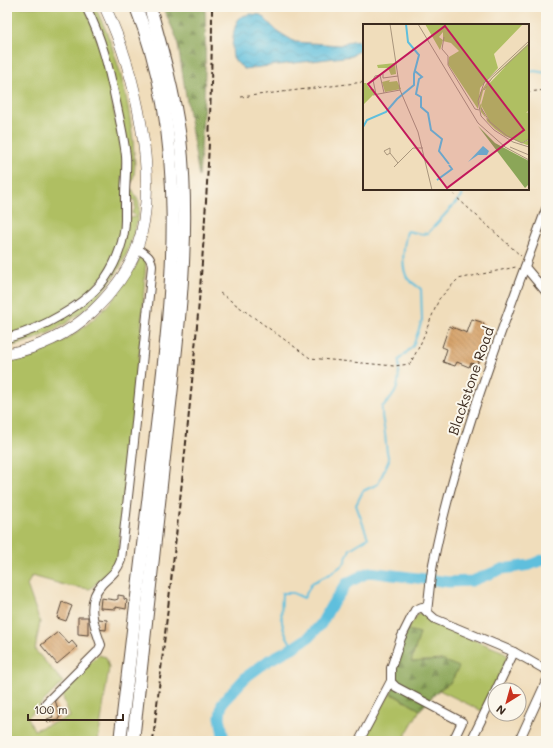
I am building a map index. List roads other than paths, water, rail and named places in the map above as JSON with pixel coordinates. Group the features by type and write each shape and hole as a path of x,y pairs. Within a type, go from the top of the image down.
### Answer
{"highway":[{"path":"129,7 150,50"},
{"path":"120,741 162,382 171,259 172,210 170,153 162,99 150,50 136,7"},
{"path":"133,741 176,356 183,254 183,190 180,138 170,80 149,7"}],"main road":[{"path":"7,354 29,349 47,342 82,321 115,287 130,263 137,248 144,221 146,200 142,137 136,100 128,68 120,43 105,7"}],"street":[{"path":"7,338 35,329 78,304 90,295 106,277 122,242 125,221 126,156 120,118 105,52 99,34 86,7"},
{"name":"Blackstone Road","path":"427,612 433,565 460,452 492,357 546,209"},
{"path":"46,703 98,651 101,645 93,620 93,599 96,591 114,574 118,568 120,560 152,266 151,260 146,253 137,248"},
{"path":"526,264 546,292"},
{"path":"359,741 390,682 391,668 401,638 415,610 422,607 435,619 514,652 546,670"},
{"path":"500,682 514,652"},
{"path":"390,682 396,687 462,722 453,741"},
{"path":"519,741 546,682"},
{"path":"471,741 487,709"}],"water":[{"path":"251,14 261,15 277,31 295,42 340,45 358,40 363,45 363,51 358,51 352,56 244,69 233,57 232,48 234,29 238,20 242,16"}],"waterway":[{"path":"529,72 535,71 546,73"},
{"path":"294,647 289,641 283,628 281,615 282,593 293,593 304,598 312,583 330,574 344,564 350,549 368,538 356,505 363,491 378,484 389,460 382,418 382,407 388,402 395,392 399,375 399,360 413,346 422,320 421,289 408,279 404,269 404,249 407,231 422,234 428,233 462,196 463,190"},
{"path":"224,741 220,717 222,703 246,677 269,660 309,637 321,624 347,583 369,572 449,582 472,581 502,569 530,565 546,559"}],"railway":[{"path":"153,741 193,375 207,191 211,99 212,7"}]}
